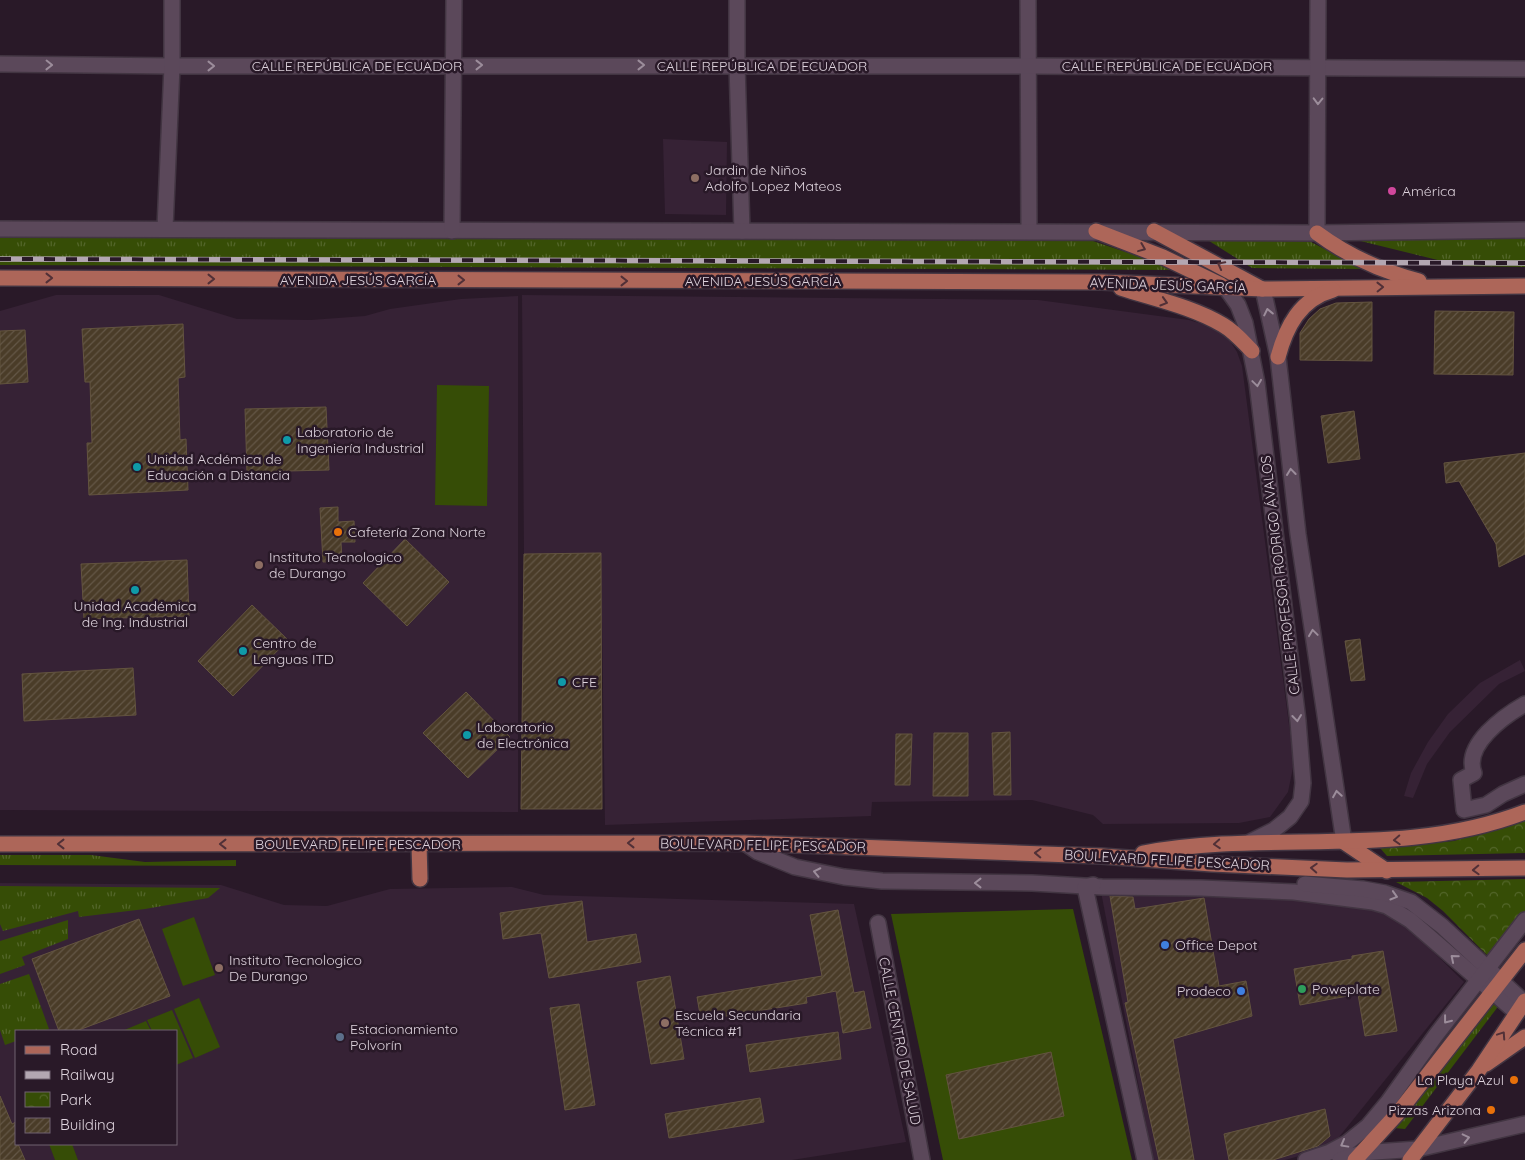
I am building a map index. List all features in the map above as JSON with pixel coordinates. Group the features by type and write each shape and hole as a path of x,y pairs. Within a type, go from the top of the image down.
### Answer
{"main road":[{"path":"1096,231 1163,257 1226,288"},
{"path":"1154,232 1228,269 1263,289"},
{"path":"1317,232 1337,248 1373,266 1437,286"},
{"name":"AVENIDA JESÚS GARCÍA","path":"0,278 1101,282 1263,289 1525,286"},
{"path":"1101,282 1202,315 1224,325 1252,351"},
{"path":"1278,357 1288,326 1298,314 1317,297 1346,287"},
{"path":"1122,857 1185,846 1250,842 1344,842 1413,839 1482,826 1525,812"},
{"path":"1344,842 1387,870"},
{"name":"BOULEVARD FELIPE PESCADOR","path":"0,844 745,843 1122,857 1204,863 1387,870 1525,868"},
{"path":"419,844 420,879"},
{"path":"1358,1157 1398,1113 1525,950"},
{"path":"1414,1155 1479,1070 1523,1005"},
{"path":"1479,1070 1525,1037"}],"street":[{"path":"164,228 172,66 172,0"},
{"path":"452,231 454,0"},
{"path":"737,0 742,231"},
{"path":"1028,0 1029,231"},
{"path":"1317,232 1318,0"},
{"name":"CALLE REPÚBLICA DE ECUADOR","path":"0,64 172,66 1525,68"},
{"path":"0,229 1154,232 1525,230"},
{"name":"CALLE PROFESOR RODRIGO ÁVALOS","path":"1226,288 1238,304 1252,351 1298,721 1303,783 1301,801 1290,817 1274,830 1250,842"},
{"name":"CALLE PROFESOR RODRIGO ÁVALOS","path":"1263,289 1278,357 1298,534 1344,842"},
{"path":"1525,704 1504,716 1491,729 1472,755 1471,765 1474,773 1461,780 1464,810 1486,805 1503,794 1525,784"},
{"path":"745,843 758,852 795,867 844,877 918,883 1032,883 1085,886 1120,879 1188,877 1279,882 1363,889 1385,893 1411,902 1422,909 1484,974 1523,1005"},
{"path":"1085,886 1145,1160"},
{"path":"1306,1160 1330,1152 1347,1143 1368,1126 1525,920"},
{"name":"CALLE CENTRO DE SALUD","path":"878,922 922,1160"},
{"path":"1340,1160 1358,1157 1414,1155 1525,1124"}],"shaded area":[{"name":"Jardin de Niños Adolfo Lopez Mateos","path":"663,139 727,142 726,215 665,214"},
{"name":"Instituto Tecnologico de Durango","path":"56,295 159,295 237,319 311,320 365,316 390,309 461,299 518,296 518,812 0,810 0,311"},
{"path":"522,295 1038,300 1189,320 1209,326 1220,333 1230,341 1237,352 1242,366 1294,763 1288,792 1270,817 1239,823 1103,824 1093,815 1032,800 872,802 871,816 605,825 601,553 524,554"},
{"path":"1520,660 1525,671 1499,684 1450,732 1427,764 1413,798 1404,796 1411,773 1428,742 1448,714 1480,683"},
{"path":"0,883 221,885 284,905 327,906 390,889 512,887 544,895 854,904 906,1142 792,1160 0,1160"},
{"path":"1101,892 1231,895 1362,903 1398,917 1464,982 1331,1147 1285,1160 1153,1160"}],"green space":[{"path":"1525,234 1525,267 1462,266 1336,235"},
{"path":"1252,235 1311,242 1363,269 1252,268 1206,239"},
{"path":"0,237 1093,241 1179,270 0,265"},
{"path":"437,385 489,386 487,506 435,505"},
{"path":"1525,820 1525,853 1387,856 1380,848 1454,841"},
{"path":"0,855 91,855 145,862 236,860 236,866 0,865"},
{"path":"1525,879 1525,915 1489,957 1443,911 1427,898 1396,882"},
{"path":"0,886 220,888 208,898 145,909 79,917 78,911 3,931 0,924"},
{"path":"1073,909 1132,1160 943,1160 891,914"},
{"path":"194,917 215,975 183,986 162,929"},
{"path":"68,920 68,939 22,957 25,965 0,974 0,941"},
{"path":"29,974 49,1029 15,1030 15,1041 5,1045 0,1030 0,984"},
{"path":"199,998 220,1047 195,1058 174,1009"},
{"path":"1493,999 1500,1004 1405,1129 1394,1128"},
{"path":"172,1010 193,1058 178,1064 178,1030 152,1030 147,1020"},
{"path":"146,1021 150,1030 124,1030"},
{"path":"49,1145 72,1145 78,1160 55,1160"}],"building":[{"path":"1372,302 1372,361 1300,360 1300,333 1309,319 1320,309 1336,303"},
{"path":"1435,311 1514,312 1513,375 1434,374"},
{"path":"183,324 185,377 178,378 180,440 186,439 188,490 89,495 87,443 92,443 90,382 85,382 82,329"},
{"path":"25,330 28,382 0,384 0,331"},
{"name":"Laboratorio de Ingeniería Industrial","path":"326,407 329,470 247,472 245,409"},
{"path":"1354,411 1360,459 1328,463 1321,416"},
{"path":"1525,453 1525,554 1499,567 1496,544 1459,481 1446,483 1444,463"},
{"name":"Cafetería Zona Norte","path":"338,507 338,522 354,521 355,542 341,542 342,561 323,562 320,508"},
{"path":"405,539 449,582 407,626 363,583"},
{"name":"CFE","path":"601,553 602,809 521,809 524,554"},
{"name":"Unidad Académica de Ing. Industrial","path":"187,560 189,616 84,619 81,564"},
{"name":"Centro de Lenguas ITD","path":"252,605 288,640 233,696 198,661"},
{"path":"1360,639 1365,680 1351,681 1345,641"},
{"path":"133,668 136,715 24,721 22,674"},
{"name":"Laboratorio de Electrónica","path":"466,692 510,737 468,778 423,733"},
{"path":"1010,732 1011,795 994,795 992,733"},
{"path":"934,733 968,733 968,796 933,796"},
{"path":"896,734 912,734 910,785 895,785"},
{"path":"1110,896 1133,897 1135,909 1204,898 1219,986 1246,981 1252,1016 1173,1039 1194,1160 1159,1160 1125,1003 1128,1002"},
{"path":"582,901 587,942 636,934 641,962 549,978 541,933 503,939 500,913"},
{"path":"838,910 854,993 864,991 871,1028 843,1033 836,991 806,997 807,1003 701,1020 697,997 822,976 810,915"},
{"path":"139,919 170,996 79,1030 59,1030 32,959"},
{"path":"1383,951 1397,1031 1365,1036 1358,994 1300,1005 1294,969 1352,959 1352,956"},
{"path":"670,976 684,1059 651,1064 637,982"},
{"path":"579,1004 595,1105 565,1110 550,1008"},
{"path":"838,1032 841,1059 750,1072 746,1045"},
{"path":"1051,1052 1064,1116 959,1139 946,1075"},
{"path":"0,1096 12,1124 15,1122 15,1145 18,1145 25,1160 0,1160"},
{"path":"760,1098 764,1122 669,1138 665,1114"},
{"path":"1325,1109 1330,1136 1318,1146 1273,1160 1229,1160 1224,1134"}],"railway":[{"path":"0,259 1525,263"}],"place":[{"name":"Jardin de Niños Adolfo Lopez Mateos","path":"695,178"},
{"name":"América","path":"1392,191"},
{"name":"Laboratorio de Ingeniería Industrial","path":"287,440"},
{"name":"Unidad Acdémica de Educación a Distancia","path":"137,467"},
{"name":"Cafetería Zona Norte","path":"338,532"},
{"name":"Instituto Tecnologico de Durango","path":"259,565"},
{"name":"Unidad Académica de Ing. Industrial","path":"135,590"},
{"name":"Centro de Lenguas ITD","path":"243,651"},
{"name":"CFE","path":"562,682"},
{"name":"Laboratorio de Electrónica","path":"467,735"},
{"name":"Office Depot","path":"1165,945"},
{"name":"Instituto Tecnologico De Durango","path":"219,968"},
{"name":"Poweplate","path":"1302,989"},
{"name":"Prodeco","path":"1241,991"},
{"name":"Escuela Secundaria Técnica #1","path":"665,1023"},
{"name":"Estacionamiento Polvorín","path":"340,1037"},
{"name":"La Playa Azul","path":"1514,1080"},
{"name":"Pizzas Arizona","path":"1491,1110"}]}
